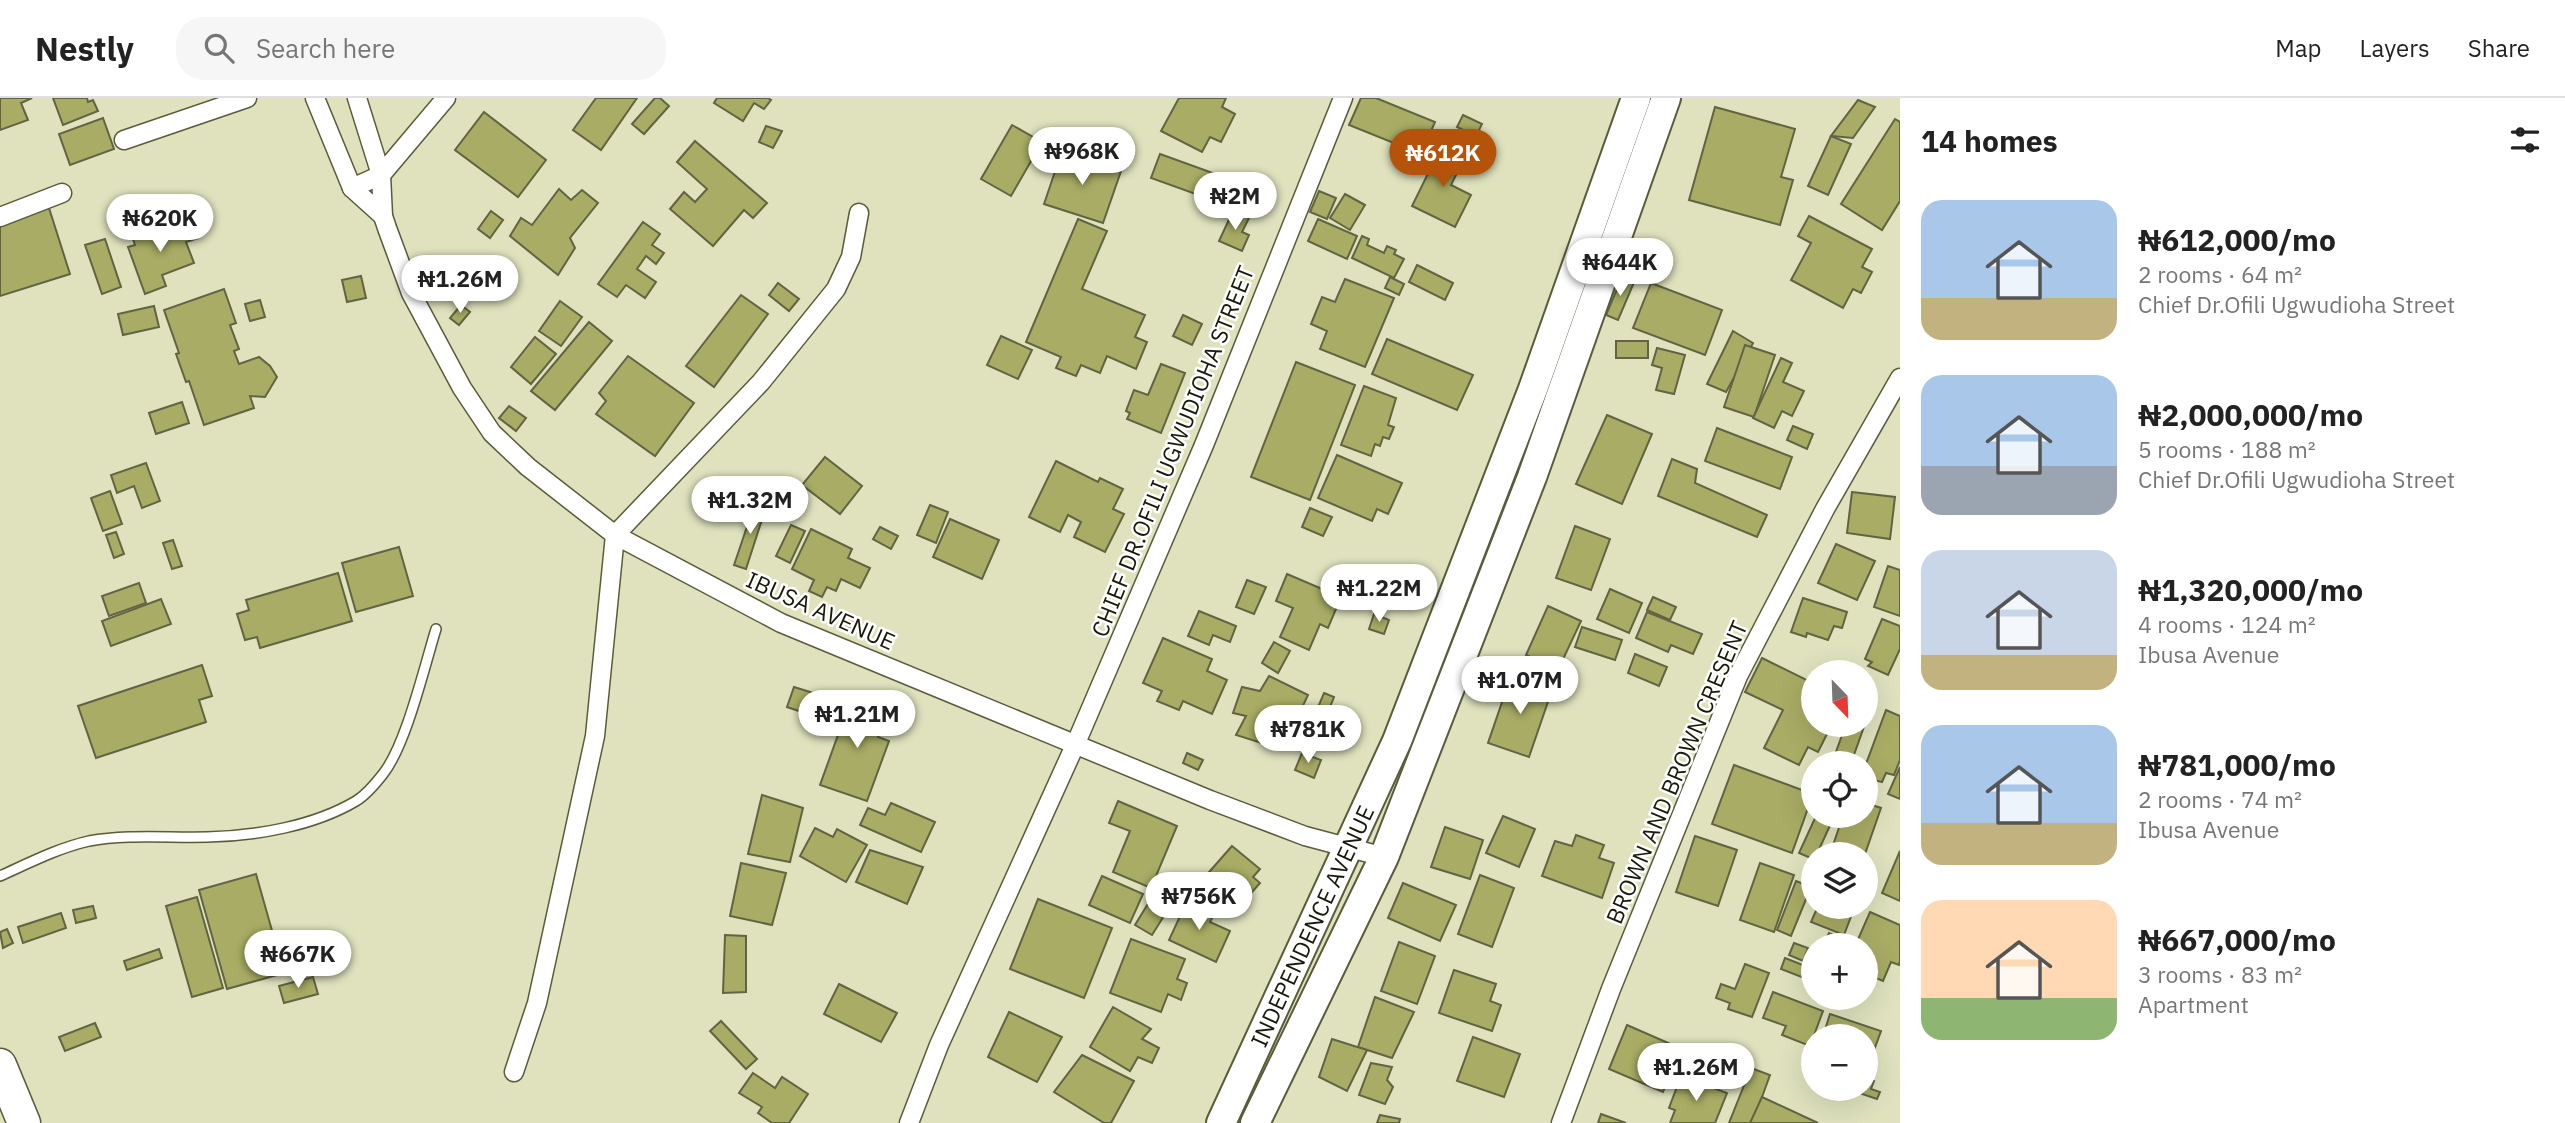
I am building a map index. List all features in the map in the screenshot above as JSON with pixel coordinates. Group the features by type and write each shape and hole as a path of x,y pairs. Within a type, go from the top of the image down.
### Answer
{"highway":[{"path":"0,1065 24,1123"}],"main road":[{"name":"INDEPENDENCE AVENUE","path":"1221,1123 1397,741 1533,389 1636,98"},
{"name":"INDEPENDENCE AVENUE","path":"1255,1123 1384,857 1532,477 1666,98"}],"street":[{"path":"124,140 247,98"},
{"name":"IBUSA AVENUE","path":"314,98 352,188 383,216"},
{"name":"IBUSA AVENUE","path":"357,98 381,176 383,216 411,293 461,388 492,433 528,467 615,536 781,623 1293,832 1384,857"},
{"path":"352,188 381,176 446,98"},
{"name":"CHIEF DR.OFILI UGWUDIOHA STREET","path":"1076,743 1204,446 1343,98"},
{"path":"0,217 62,193"},
{"path":"514,1072 537,1003 595,736 615,536 761,382 836,289 850,257 859,213"},
{"name":"BROWN AND BROWN CRESENT","path":"1561,1123 1611,989 1738,676 1825,509 1900,378"},
{"path":"909,1123 939,1045 1076,743"}],"lane":[{"path":"0,876 59,849 91,841 156,836 210,837 267,831 321,817 359,799 384,773 399,744 436,629"}],"building":[{"path":"0,98 32,98 21,103 28,120 0,130"},
{"path":"53,98 87,98 88,102 93,100 98,111 63,125"},
{"path":"596,98 637,98 601,150 573,130"},
{"path":"655,98 660,98 669,106 644,134 632,124"},
{"path":"717,98 771,100 764,109 754,103 743,121 714,103"},
{"path":"1179,98 1226,98 1222,107 1235,114 1221,142 1210,137 1202,152 1161,131"},
{"path":"1361,98 1376,98 1435,122 1421,154 1349,125"},
{"path":"1858,100 1875,107 1853,138 1831,136"},
{"path":"1715,107 1795,129 1781,177 1793,180 1780,225 1689,200"},
{"path":"484,112 546,160 518,197 455,150"},
{"path":"1463,115 1482,124 1476,136 1457,127"},
{"path":"103,118 114,149 70,165 59,134"},
{"path":"1895,119 1900,122 1900,201 1882,230 1841,204"},
{"path":"1012,125 1042,142 1011,196 981,179"},
{"path":"766,126 782,131 773,148 759,142"},
{"path":"1831,136 1851,144 1828,195 1808,186"},
{"path":"695,141 767,203 753,218 744,210 713,246 670,209 684,192 695,202 707,189 677,162"},
{"path":"1442,145 1465,157 1451,185 1471,195 1455,227 1412,206"},
{"path":"1062,151 1121,171 1103,223 1044,204"},
{"path":"1160,154 1249,186 1240,210 1151,178"},
{"path":"559,189 571,200 582,190 598,203 570,238 575,248 558,275 510,236 521,218 532,225"},
{"path":"1319,191 1336,198 1327,219 1310,212"},
{"path":"1345,194 1365,205 1350,230 1330,218"},
{"path":"49,208 70,274 0,296 0,223"},
{"path":"491,211 503,220 490,238 478,229"},
{"path":"1233,211 1249,218 1242,232 1249,235 1242,251 1219,241"},
{"path":"1809,216 1872,249 1862,267 1872,272 1861,293 1853,289 1843,308 1791,280 1811,243 1798,236"},
{"path":"1078,219 1107,231 1082,289 1145,315 1135,337 1147,342 1136,369 1107,356 1100,373 1081,365 1076,376 1056,368 1061,357 1026,342"},
{"path":"1318,219 1357,236 1347,259 1308,241"},
{"path":"643,222 660,234 652,245 664,253 656,264 646,256 637,269 656,282 645,298 626,285 617,297 598,284"},
{"path":"194,225 198,238 186,242 194,263 162,275 166,286 145,294 128,247 135,245 131,233 150,226 152,231 168,226 170,234"},
{"path":"1362,236 1369,239 1367,245 1384,253 1387,246 1396,250 1394,254 1404,259 1394,278 1352,258"},
{"path":"105,239 121,287 102,294 85,245"},
{"path":"1417,265 1453,283 1445,300 1409,282"},
{"path":"474,270 483,278 463,303 454,296"},
{"path":"1623,275 1635,280 1618,320 1606,315"},
{"path":"361,276 366,298 347,302 342,280"},
{"path":"1390,277 1404,284 1399,295 1385,288"},
{"path":"1345,279 1394,298 1365,367 1320,349 1327,331 1311,324 1322,297 1335,302"},
{"path":"778,283 799,299 789,311 769,295"},
{"path":"1651,283 1722,310 1705,355 1633,328"},
{"path":"224,289 236,323 230,325 239,349 234,351 239,364 259,357 270,366 277,377 265,397 250,396 254,408 204,425 189,381 186,382 176,354 179,353 164,310"},
{"path":"741,295 768,314 714,387 686,366"},
{"path":"260,300 265,317 250,321 245,304"},
{"path":"560,301 582,317 561,346 539,331"},
{"path":"461,305 470,312 459,325 450,318"},
{"path":"154,306 159,327 123,335 118,314"},
{"path":"1183,315 1202,324 1192,345 1173,336"},
{"path":"589,322 612,341 555,410 531,391"},
{"path":"1733,331 1753,343 1726,392 1707,384"},
{"path":"1001,336 1032,350 1018,379 987,365"},
{"path":"535,337 556,354 531,384 511,367"},
{"path":"1387,339 1473,375 1457,410 1372,374"},
{"path":"1616,341 1648,341 1648,358 1616,358"},
{"path":"1745,345 1775,355 1754,417 1724,407"},
{"path":"1657,348 1685,355 1674,394 1656,390 1662,368 1652,365"},
{"path":"628,356 694,403 655,456 596,414 606,401 599,393"},
{"path":"1781,358 1792,363 1783,382 1804,391 1792,416 1782,411 1774,428 1753,418"},
{"path":"1296,362 1355,385 1310,500 1251,477"},
{"path":"1161,364 1185,373 1161,433 1127,419 1130,413 1126,411 1134,390 1148,395"},
{"path":"1364,386 1396,398 1388,425 1394,427 1389,439 1383,437 1380,446 1375,444 1371,456 1341,445"},
{"path":"182,402 189,423 156,434 149,413"},
{"path":"509,406 526,418 516,431 499,418"},
{"path":"1607,415 1652,434 1622,504 1576,484"},
{"path":"1793,426 1813,434 1807,449 1787,440"},
{"path":"1717,428 1792,457 1780,489 1705,461"},
{"path":"1337,455 1402,483 1388,514 1377,509 1372,521 1318,498"},
{"path":"825,457 862,486 840,514 802,485"},
{"path":"1672,459 1697,469 1695,483 1767,515 1757,537 1658,496"},
{"path":"1056,461 1098,482 1100,478 1123,489 1113,509 1124,514 1105,552 1074,537 1081,522 1068,515 1060,532 1029,517"},
{"path":"146,463 160,501 142,508 134,486 117,493 111,475"},
{"path":"110,491 122,524 103,531 91,498"},
{"path":"1852,492 1895,497 1890,539 1847,533"},
{"path":"755,503 766,507 746,569 734,565"},
{"path":"930,505 948,512 936,543 917,535"},
{"path":"1310,508 1332,517 1323,536 1302,527"},
{"path":"950,519 999,540 982,579 933,557"},
{"path":"791,525 805,531 790,563 776,556"},
{"path":"1575,526 1610,539 1591,590 1556,578"},
{"path":"880,527 898,536 891,549 873,539"},
{"path":"811,529 852,549 848,558 870,568 860,588 841,579 836,591 827,587 822,597 809,591 814,580 792,569"},
{"path":"116,532 124,554 114,558 106,535"},
{"path":"173,540 182,566 172,569 163,543"},
{"path":"1836,544 1875,561 1857,600 1818,583"},
{"path":"399,547 413,596 356,612 342,563"},
{"path":"1888,566 1900,570 1900,616 1874,607"},
{"path":"338,573 352,621 260,648 257,637 245,640 237,614 249,610 246,600"},
{"path":"1287,574 1341,597 1328,628 1320,624 1309,650 1280,637 1293,608 1276,601"},
{"path":"1247,580 1266,587 1254,614 1236,607"},
{"path":"139,583 146,603 109,616 102,596"},
{"path":"1610,589 1642,603 1629,633 1597,619"},
{"path":"1653,597 1676,607 1670,620 1647,610"},
{"path":"1803,598 1847,612 1842,628 1834,626 1828,640 1807,633 1806,637 1791,632"},
{"path":"161,599 171,624 111,646 102,621"},
{"path":"1548,606 1581,621 1558,670 1526,655"},
{"path":"1199,611 1236,626 1230,642 1213,635 1209,645 1188,636"},
{"path":"844,612 855,616 850,629 840,625"},
{"path":"1647,612 1702,634 1693,654 1671,645 1668,652 1636,638"},
{"path":"1374,614 1389,620 1384,634 1369,629"},
{"path":"1882,619 1900,626 1900,649 1888,675 1878,670 1878,660 1865,659"},
{"path":"1582,627 1622,640 1615,660 1575,647"},
{"path":"1163,638 1212,659 1207,671 1227,680 1212,714 1183,701 1179,710 1157,701 1162,691 1143,683"},
{"path":"1274,642 1290,651 1278,673 1262,663"},
{"path":"1635,654 1667,667 1659,686 1628,673"},
{"path":"1762,658 1801,677 1801,737 1826,737 1818,751 1808,747 1806,751 1801,751 1799,765 1764,748 1783,710 1745,692"},
{"path":"202,665 212,696 199,700 206,722 96,758 78,706"},
{"path":"1269,676 1308,695 1299,714 1313,722 1301,744 1289,737 1284,750 1236,735 1246,716 1233,713 1242,687 1260,691"},
{"path":"1511,676 1552,690 1529,757 1488,743"},
{"path":"794,687 833,699 823,719 787,707"},
{"path":"1324,693 1334,697 1326,717 1316,712"},
{"path":"852,696 888,708 878,737 889,741 867,801 820,785"},
{"path":"1886,710 1900,716 1900,760 1894,775 1886,773 1882,782 1878,781 1878,751 1871,751"},
{"path":"1841,737 1860,737 1855,751 1836,751"},
{"path":"1187,753 1203,760 1198,770 1183,763"},
{"path":"1302,753 1321,760 1314,778 1295,770"},
{"path":"1734,765 1801,790 1801,828 1792,853 1712,824"},
{"path":"1900,767 1900,799 1888,794"},
{"path":"762,795 803,808 790,862 748,854"},
{"path":"1118,801 1177,826 1151,888 1113,872 1130,831 1109,823"},
{"path":"891,803 935,822 921,852 860,825 868,808 885,815"},
{"path":"1503,816 1535,829 1519,867 1486,853"},
{"path":"1445,827 1483,840 1470,879 1431,867"},
{"path":"815,828 833,837 837,829 867,845 846,882 800,856"},
{"path":"1810,828 1829,828 1822,842 1804,842"},
{"path":"1839,828 1874,828 1869,842 1834,842"},
{"path":"1576,835 1604,845 1599,858 1614,863 1602,898 1542,876 1555,841 1572,846"},
{"path":"1695,836 1737,850 1718,906 1676,892"},
{"path":"1232,846 1260,869 1253,877 1260,883 1237,909 1203,879"},
{"path":"870,850 923,867 907,904 856,882"},
{"path":"1900,851 1900,901 1882,893"},
{"path":"741,863 786,873 772,925 730,916"},
{"path":"1760,863 1794,875 1774,932 1740,920"},
{"path":"256,874 284,973 227,989 199,890"},
{"path":"1480,875 1514,888 1492,947 1458,934"},
{"path":"1102,876 1143,894 1130,923 1089,905"},
{"path":"1162,881 1179,892 1152,935 1135,925"},
{"path":"1796,881 1801,883 1801,912 1791,936 1777,930"},
{"path":"1403,883 1456,905 1440,941 1388,918"},
{"path":"197,897 223,988 192,997 166,906"},
{"path":"1038,899 1112,928 1084,998 1010,969"},
{"path":"1187,901 1214,914 1210,922 1230,931 1216,962 1169,940"},
{"path":"93,906 96,918 76,923 73,910"},
{"path":"61,913 66,928 23,943 18,927"},
{"path":"1878,915 1900,925 1899,965 1891,962 1883,981 1878,979 1878,933 1861,933 1867,919 1878,919"},
{"path":"1812,919 1850,919 1845,933 1811,922"},
{"path":"7,929 13,943 3,948 0,932"},
{"path":"725,935 746,936 746,992 723,993"},
{"path":"303,937 312,970 299,974 290,941"},
{"path":"1131,939 1185,959 1177,979 1187,983 1181,1000 1168,994 1161,1012 1110,993"},
{"path":"1399,942 1435,956 1417,1004 1381,991"},
{"path":"1794,943 1801,946 1801,960 1789,955"},
{"path":"159,949 162,958 127,970 124,961"},
{"path":"1785,958 1801,964 1801,977 1781,969"},
{"path":"1745,964 1769,973 1752,1017 1728,1009 1730,1003 1716,998 1721,984 1735,989"},
{"path":"1454,970 1496,984 1490,1001 1501,1005 1492,1031 1439,1013"},
{"path":"313,977 318,994 284,1003 279,986"},
{"path":"839,984 897,1013 881,1042 824,1014"},
{"path":"1773,992 1801,1003 1801,1010 1823,1011 1818,1024 1801,1024 1801,1042 1782,1035 1786,1026 1763,1018"},
{"path":"1375,997 1414,1012 1392,1058 1358,1047"},
{"path":"1113,1007 1151,1029 1142,1039 1159,1048 1152,1063 1138,1057 1130,1071 1090,1047"},
{"path":"1009,1012 1062,1037 1037,1082 988,1057"},
{"path":"1830,1014 1860,1024 1827,1024"},
{"path":"721,1021 757,1059 746,1069 710,1031"},
{"path":"95,1023 101,1037 65,1051 59,1037"},
{"path":"1627,1025 1682,1049 1663,1092 1609,1069"},
{"path":"1473,1037 1520,1054 1504,1097 1457,1081"},
{"path":"1332,1039 1367,1050 1347,1091 1319,1077"},
{"path":"1082,1055 1134,1081 1111,1123 1104,1123 1054,1092"},
{"path":"1371,1063 1392,1067 1387,1080 1393,1087 1385,1104 1359,1095"},
{"path":"1751,1068 1770,1075 1762,1097 1751,1123 1729,1123"},
{"path":"753,1073 775,1088 782,1077 808,1094 789,1123 772,1123 758,1113 762,1107 739,1093"},
{"path":"1681,1076 1727,1093 1715,1123 1670,1123 1675,1110 1669,1108"},
{"path":"1762,1097 1818,1123 1750,1123"},
{"path":"1601,1114 1626,1123 1598,1123"},
{"path":"1380,1115 1400,1119 1399,1123 1377,1123"}]}
